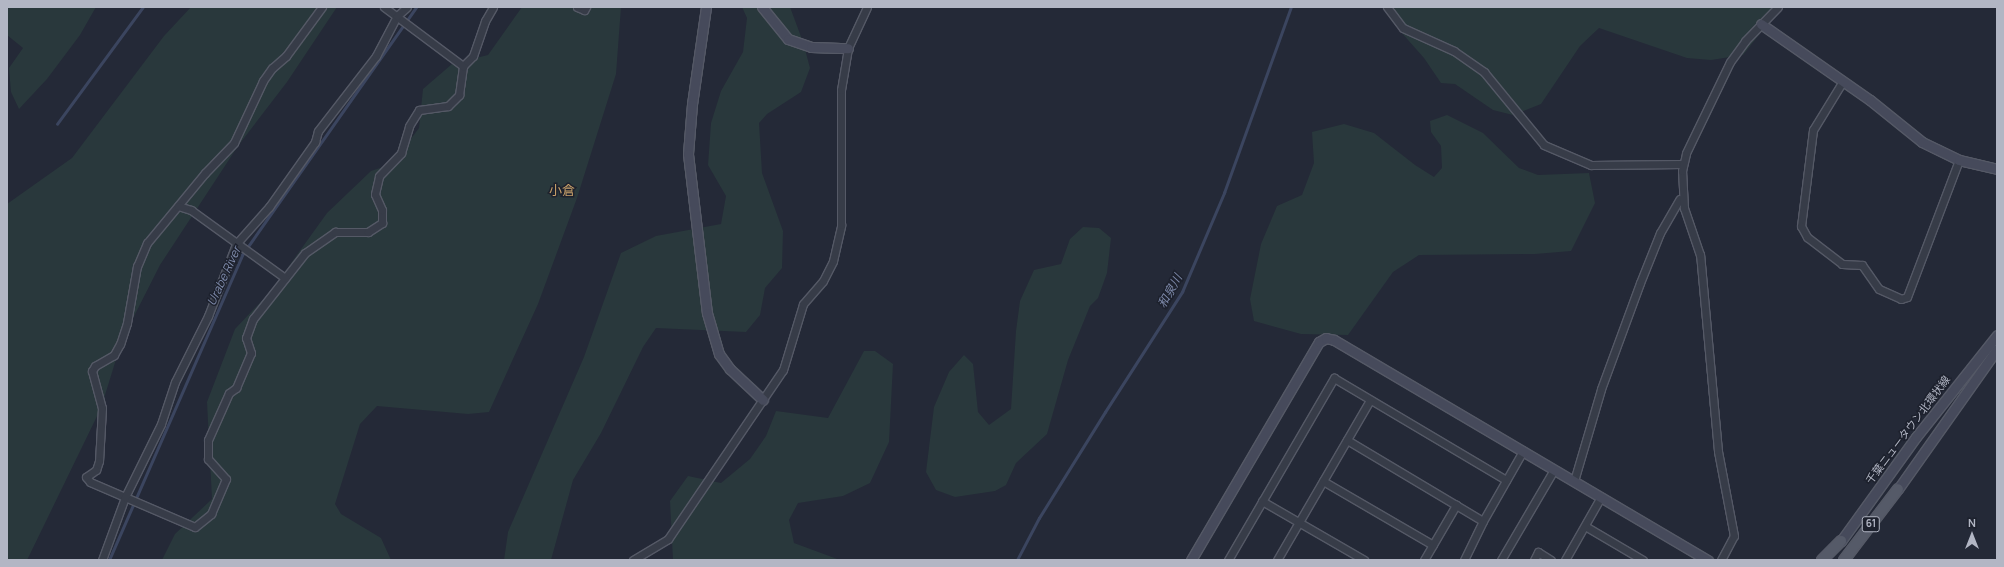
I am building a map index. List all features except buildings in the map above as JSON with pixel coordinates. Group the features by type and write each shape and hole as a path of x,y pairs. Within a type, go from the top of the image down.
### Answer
{"main road":[{"path":"1852,560 1898,489"},
{"name":"61","path":"1844,560 1898,489"},
{"path":"1822,560 1841,541"},
{"path":"1828,560 1841,541"}],"street":[{"path":"322,7 286,56 272,68 263,81 234,143 156,230 142,252 134,275 127,323 120,344 114,355 92,371 102,408 99,461 96,470 86,477 90,482 195,527 211,514 226,479 208,459 208,440 229,393 236,388 251,352 246,338 248,329 305,253 336,232 368,232 382,223 382,210 375,194 379,176 401,153 409,126 419,110 448,106 459,95 463,66 473,56 485,21 493,7"},
{"path":"384,7 463,66"},
{"path":"102,560 124,497 161,424 175,382 208,316 236,244 272,202 314,142 318,131 376,56 397,16 407,7"},
{"path":"577,7 584,10 586,7"},
{"path":"706,7 692,104 688,154 706,313 719,354 730,369 763,400"},
{"path":"762,7 788,39 811,47 848,48"},
{"path":"633,560 668,539 763,400 783,370 803,304 823,281 833,262 841,225 841,90 848,48 867,7"},
{"path":"1387,7 1403,28 1454,51 1484,72 1544,145 1591,165 1683,164"},
{"path":"1721,560 1734,540 1718,451 1700,255 1684,202 1683,164 1686,153 1730,62 1761,24 1778,7"},
{"path":"1761,24 1843,81 1922,142 1959,160 1997,169"},
{"path":"1843,81 1813,130 1801,226 1807,237 1842,264 1862,265 1879,289 1901,298 1907,297 1959,160"},
{"path":"1574,481 1601,390 1640,283 1660,233 1680,199"},
{"path":"178,206 191,210 285,278"},
{"name":"千葉ニュータウン北環状線","path":"1841,541 1916,437 1997,335"},
{"path":"1191,560 1322,339 1334,340 1708,560"},
{"path":"1898,489 1997,349"},
{"path":"1228,560 1334,378 1506,480"},
{"path":"1277,560 1370,400"},
{"path":"1347,440 1483,521"},
{"path":"1464,560 1483,521 1523,451"},
{"path":"1501,560 1552,473"},
{"path":"1323,481 1433,545"},
{"path":"1565,560 1601,497"},
{"path":"1262,501 1364,560"},
{"path":"1424,560 1456,505"},
{"path":"1584,526 1643,560"},
{"path":"1534,560 1538,552 1551,560"}],"shaded area":[{"path":"7,7 96,7 80,35 47,79 19,109 11,92 9,68 23,48 7,35"},
{"path":"191,7 337,7 287,82 238,146 160,265 122,340 101,408 27,560 7,560 7,204 72,158 164,36"},
{"path":"522,7 621,7 616,74 577,198 538,304 489,412 468,414 377,406 360,424 335,504 341,514 381,538 391,560 162,560 175,534 212,499 207,402 235,329 271,291 327,213 371,171 392,164 419,128 423,89 452,64 488,55"},
{"path":"742,7 790,7 803,42 810,68 801,92 767,114 759,123 762,173 783,231 782,268 765,288 760,315 746,332 656,328 643,347 601,433 573,480 551,560 504,560 508,532 584,357 621,253 656,236 721,224 726,196 708,165 711,123 721,91 743,52 747,18"},
{"path":"1395,7 1781,7 1743,55 1711,60 1687,58 1599,28 1580,46 1541,104 1513,115 1493,110 1455,84 1441,83 1424,58 1393,23"},
{"path":"1447,115 1483,133 1519,168 1538,175 1589,173 1595,203 1571,251 1535,254 1419,255 1393,272 1348,335 1301,334 1254,321 1250,299 1261,244 1277,206 1302,195 1314,163 1312,132 1344,124 1374,133 1415,165 1434,177 1442,168 1441,146 1431,132 1430,121"},
{"path":"1083,227 1099,228 1111,238 1107,273 1098,298 1090,306 1068,360 1047,434 1016,463 1006,485 995,491 955,497 936,490 926,472 934,407 949,372 964,355 973,364 978,412 989,425 1011,409 1016,331 1020,301 1034,270 1061,264 1070,239"},
{"path":"864,351 875,351 893,364 889,442 870,483 843,496 798,503 789,520 794,543 840,560 673,560 670,501 688,476 721,483 750,459 766,436 776,411 828,418"}],"waterway":[{"path":"57,124 143,7"},
{"name":"Urabe River","path":"109,560 242,255 416,7"},
{"name":"和泉川","path":"1017,560 1039,518 1182,292 1224,193 1291,7"}],"district":[{"name":"小倉","path":"562,190"}]}
